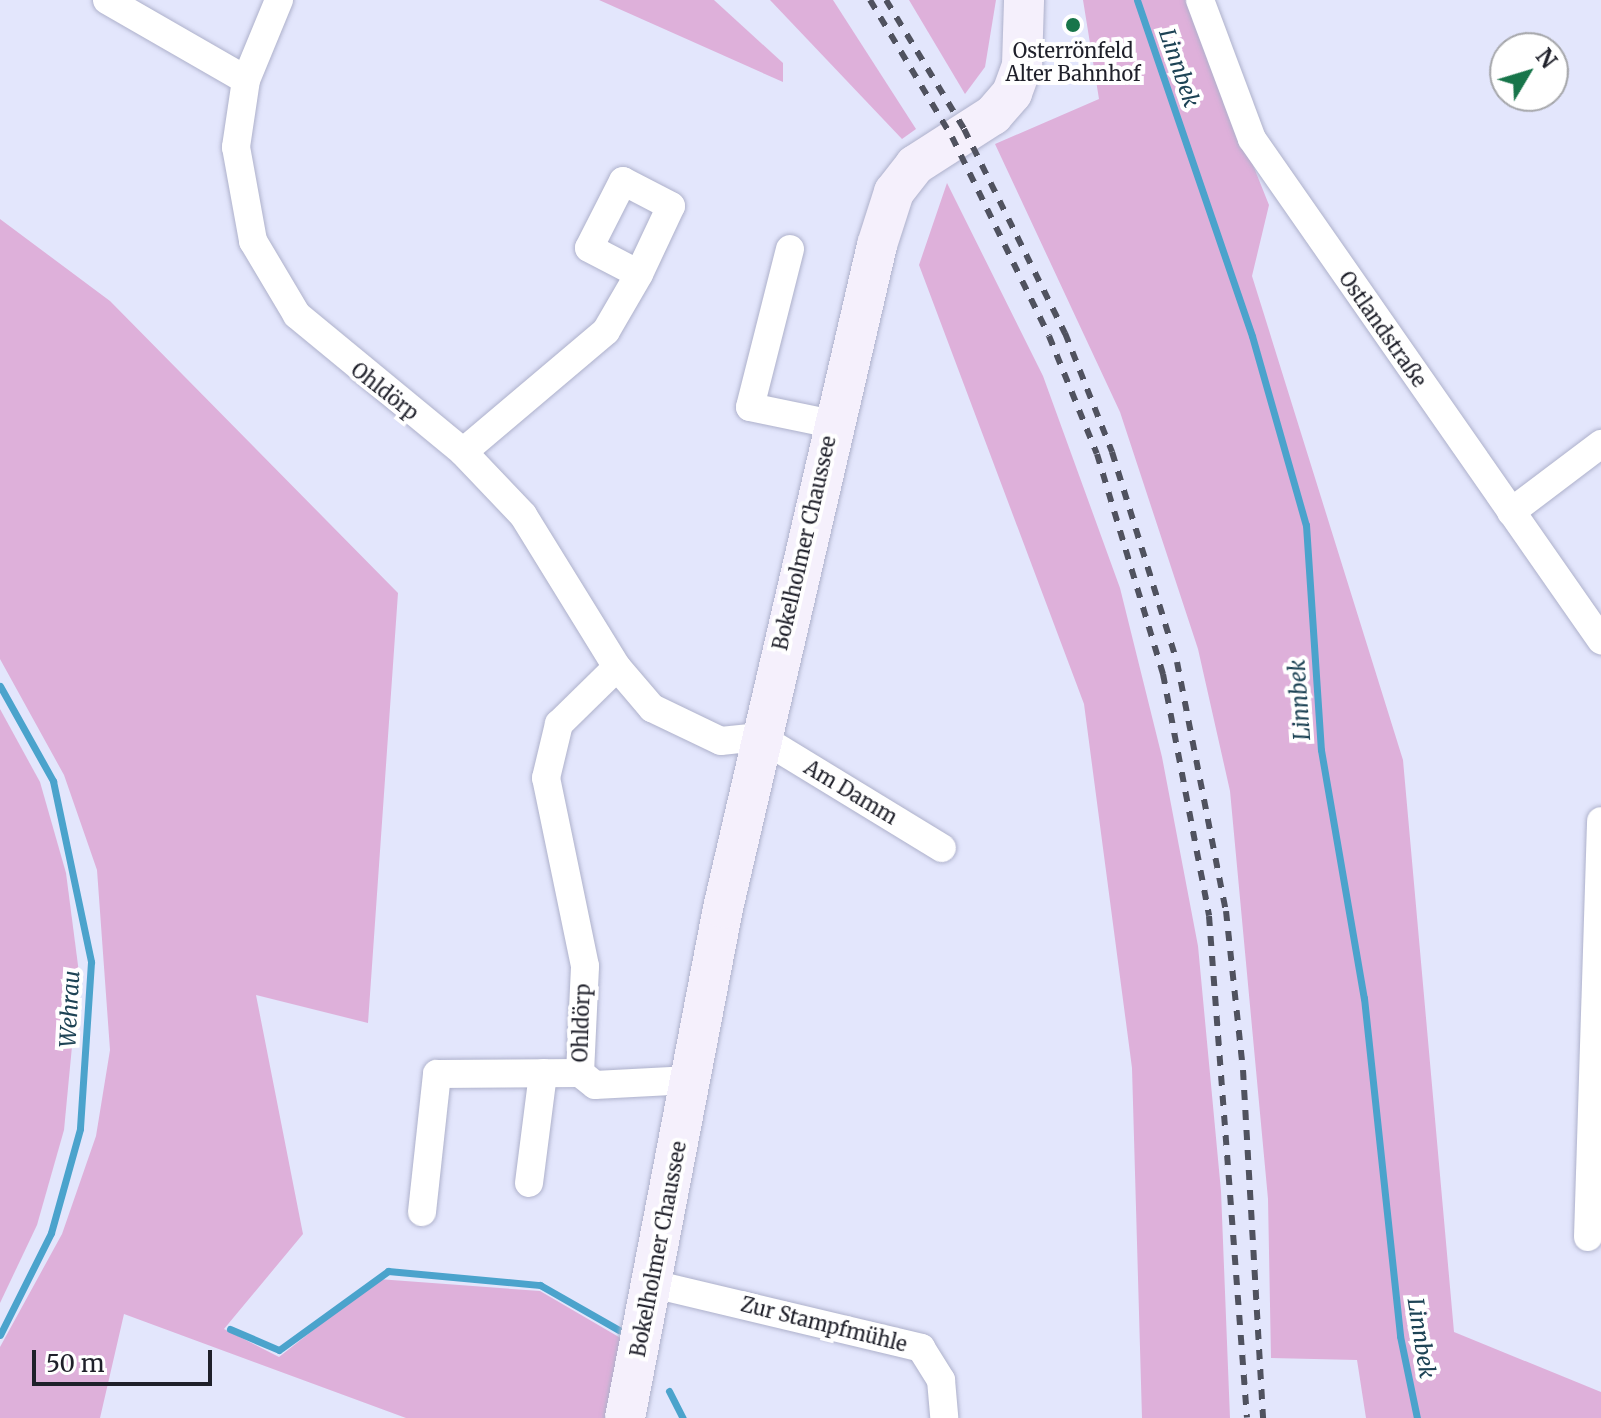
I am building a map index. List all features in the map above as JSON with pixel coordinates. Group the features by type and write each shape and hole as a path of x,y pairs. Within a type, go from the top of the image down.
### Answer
{"main road":[{"name":"Bokelholmer Chaussee","path":"625,1418 760,737 832,424 894,192 915,165 993,115 1022,65 1024,0"}],"street":[{"path":"107,0 246,80"},
{"name":"Ohldörp","path":"279,0 246,80 236,147 253,241 297,315 331,349 463,452 523,515 617,667 652,708 721,741 760,737"},
{"name":"Ostlandstraße","path":"1200,0 1252,139 1601,640"},
{"path":"790,249 750,407 832,424"},
{"path":"463,452 606,331 639,274"},
{"path":"1511,512 1601,444"},
{"name":"Ohldörp","path":"580,1073 585,966 546,778 559,724 617,667"},
{"name":"Am Damm","path":"760,737 942,848"},
{"path":"1588,1237 1601,821"},
{"path":"529,1183 543,1073"},
{"path":"422,1212 437,1074 580,1073 595,1085 690,1080"},
{"name":"Zur Stampfmühle","path":"653,1284 921,1348 941,1380 944,1418"}],"shaded area":[{"path":"599,0 714,0 783,63 783,82"},
{"path":"770,0 833,0 916,129 902,139"},
{"path":"909,0 996,0 985,67 965,94"},
{"path":"1083,0 1187,0 1269,205 1252,276 1403,760 1454,1332 1601,1392 1601,1418 1366,1418 1357,1360 1271,1358 1268,1199 1230,791 1198,649 1120,412 995,144 1099,99"},
{"path":"947,183 1043,376 1120,588 1162,757 1198,946 1221,1191 1230,1418 1142,1418 1132,1068 1084,704 919,265"},
{"path":"0,219 110,301 398,593 368,1023 256,995 303,1234 224,1329 279,1357 378,1279 540,1291 624,1340 610,1418 406,1418 124,1314 100,1418 0,1418 0,1347 62,1234 96,1136 110,1050 97,870 64,775 0,659"},
{"path":"0,709 40,782 66,873 79,973 64,1130 37,1225 0,1303"}],"waterway":[{"name":"Linnbek","path":"1137,0 1252,336 1306,525 1321,750 1364,998 1400,1336 1417,1418"},
{"name":"Wehrau","path":"0,686 53,781 91,962 80,1129 51,1233 0,1335"},
{"path":"230,1329 279,1350 388,1271 540,1285 619,1330"},
{"path":"669,1391 683,1418"}],"railway":[{"path":"870,0 952,137 1049,336 1097,454 1163,674 1209,916 1247,1418"},
{"path":"886,0 964,129 1065,333 1112,452 1177,662 1226,911 1243,1070 1263,1418"}],"place":[{"name":"Osterrönfeld Alter Bahnhof","path":"1073,25"}]}
